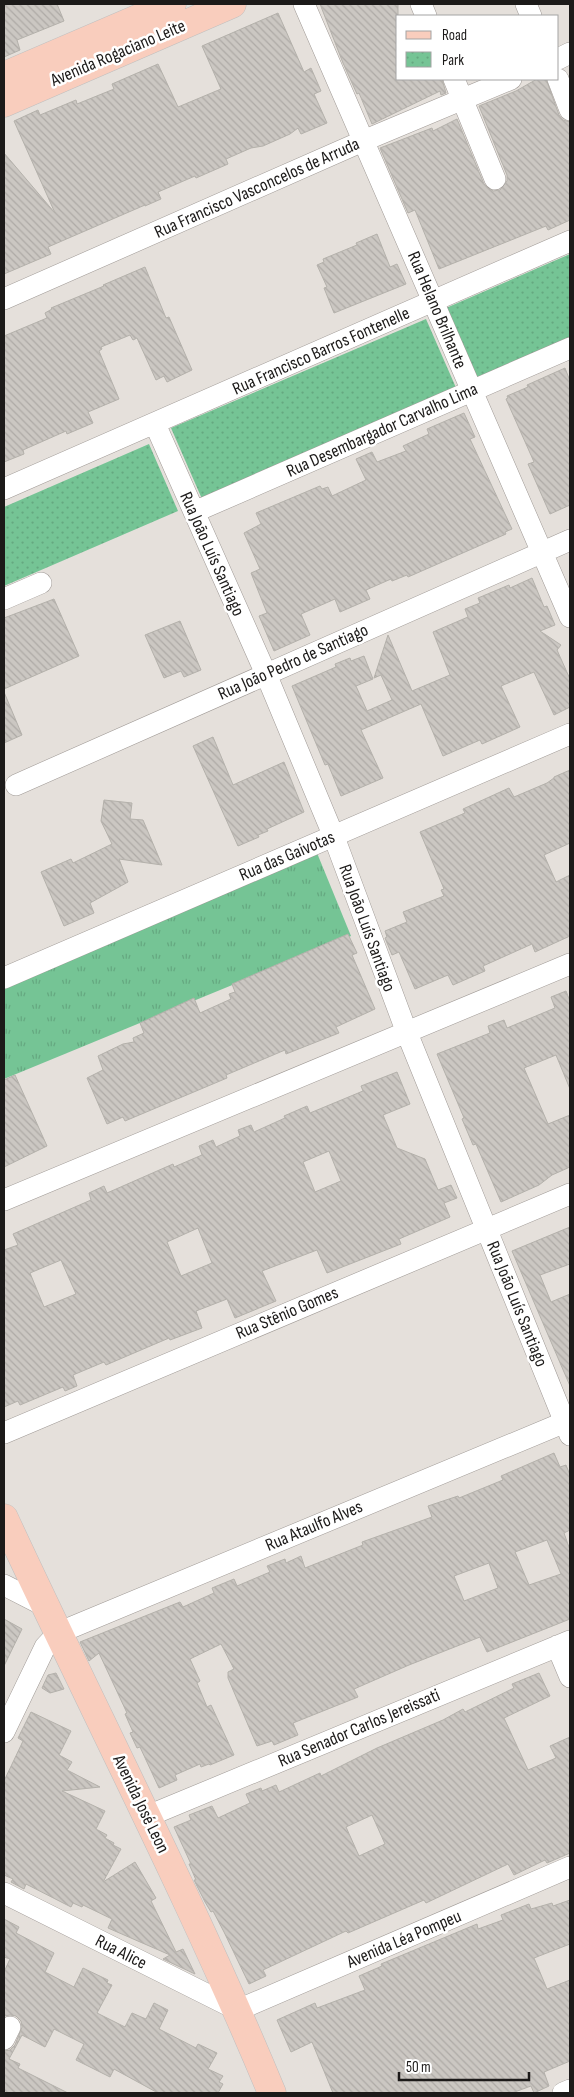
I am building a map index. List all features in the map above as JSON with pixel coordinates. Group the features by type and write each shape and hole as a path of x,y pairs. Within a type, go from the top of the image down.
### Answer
{"main road":[{"name":"Avenida Rogaciano Leite","path":"4,76 172,4"},
{"name":"Avenida Rogaciano Leite","path":"4,103 232,4"},
{"name":"Avenida José Leon","path":"4,1518 148,1816 238,2010 272,2093"}],"street":[{"name":"Rua Helano Brilhante","path":"304,4 570,617"},
{"path":"454,80 495,180"},
{"name":"Rua Francisco Vasconcelos de Arruda","path":"4,299 363,141 509,80"},
{"path":"558,80 570,110"},
{"name":"Rua Francisco Barros Fontenelle","path":"4,490 570,241"},
{"name":"Rua Desembargador Carvalho Lima","path":"194,512 570,348"},
{"name":"Rua João Luís Santiago","path":"155,424 266,674 334,837 407,1033 568,1426"},
{"name":"Rua João Pedro de Santiago","path":"16,785 570,540"},
{"path":"4,599 41,583"},
{"name":"Rua das Gaivotas","path":"4,978 570,734"},
{"path":"4,1200 570,964"},
{"name":"Rua Stênio Gomes","path":"4,1433 570,1194"},
{"name":"Rua Ataulfo Alves","path":"58,1633 568,1426"},
{"path":"4,1585 45,1606"},
{"path":"4,1732 45,1647 58,1633"},
{"path":"564,1643 570,1677"},
{"name":"Rua Senador Carlos Jereissati","path":"148,1816 564,1643"},
{"name":"Avenida Léa Pompeu","path":"238,2010 570,1867"},
{"name":"Rua Alice","path":"4,1893 238,2010"},
{"path":"563,2093 570,2090"}],"green space":[{"path":"570,254 570,339 477,379 446,308"},
{"path":"426,319 457,390 202,499 171,428"},
{"path":"149,444 178,511 4,586 4,507"},
{"path":"317,853 351,936 4,1079 4,985"}],"building":[{"path":"4,4 57,4 64,21 17,40 20,50 4,57"},
{"path":"320,4 398,4 398,15 396,15 396,80 442,80 446,93 441,95 440,91 372,124 359,93 357,94"},
{"path":"278,13 304,72 311,68 321,91 314,94 327,123 301,134 298,128 290,134 263,146 251,148 226,159 228,164 158,192 161,199 48,247 51,254 4,274 4,153 55,213 14,121 38,110 40,115 76,100 77,104 114,89 112,84 158,64 178,107 221,89 202,46"},
{"path":"535,80 546,80 559,115 563,120 570,122 570,220 548,230 546,226 439,269 415,210 408,213 380,148 432,128 433,131 457,119 484,184 493,191 500,190 507,181 507,175 479,106 516,91"},
{"path":"377,234 390,267 397,264 406,284 334,313 324,288 327,287 317,265 324,262 323,259 357,245 356,243"},
{"path":"145,267 166,318 169,317 192,370 167,382 164,376 156,380 137,338 133,340 130,335 101,347 102,349 99,351 119,399 88,412 93,423 67,434 66,431 23,450 24,454 4,462 4,336 47,318 45,313 51,308"},
{"path":"565,368 570,381 570,505 550,514 528,464 534,462 506,399 508,398 507,396 528,387 527,385"},
{"path":"464,413 475,437 470,439 512,529 505,532 506,534 408,577 407,575 392,581 391,579 366,590 370,599 340,612 335,599 301,614 310,635 274,651 259,616 267,613 251,573 260,569 244,533 261,524 256,513 320,486 322,489 328,487 332,496 366,480 356,459 372,452 377,462 406,451 403,446 429,434 427,429"},
{"path":"532,578 544,607 547,606 555,625 540,631 561,645 557,650 570,679 570,707 554,715 534,672 501,686 520,727 482,744 480,740 443,756 421,704 361,730 383,778 341,796 328,764 325,765 292,686 336,667 335,664 350,658 351,661 364,656 373,679 356,686 367,711 392,700 381,675 374,678 388,635 412,691 450,675 433,632 468,617 465,609 480,603 478,598 509,585 510,588"},
{"path":"54,599 79,656 4,689 4,618"},
{"path":"180,621 201,670 184,677 181,671 164,678 145,635"},
{"path":"4,692 22,735 4,743"},
{"path":"213,737 233,785 284,762 304,812 267,829 268,831 258,835 259,837 238,846 193,746"},
{"path":"570,770 570,843 544,855 556,882 570,875 570,936 535,952 532,944 483,966 485,971 453,985 448,975 415,989 399,952 392,955 385,938 387,937 385,931 407,922 403,912 444,896 441,890 444,889 420,832 465,813 463,809 509,788 514,797 547,783 554,777"},
{"path":"104,800 132,803 130,819 143,820 162,865 119,859 128,882 90,903 94,913 64,926 41,872 71,859 73,863 112,844 101,821"},
{"path":"348,934 357,953 352,955 375,1009 336,1027 339,1033 286,1054 285,1050 226,1075 227,1078 125,1121 123,1117 107,1124 87,1078 103,1070 98,1056 123,1044 134,1042 133,1038 144,1033 140,1023 194,998 200,1013 231,999 229,994 235,992 232,984"},
{"path":"566,991 570,1001 570,1089 556,1055 524,1068 548,1124 570,1115 570,1167 552,1175 539,1185 501,1202 476,1144 473,1145 462,1119 464,1118 437,1054 490,1033 488,1026 504,1020 507,1028 555,1008 551,997"},
{"path":"397,1072 410,1104 383,1115 397,1148 425,1159 438,1190 451,1185 457,1198 444,1203 450,1217 399,1239 401,1244 327,1273 317,1250 262,1271 276,1301 235,1318 227,1299 196,1311 202,1328 170,1340 169,1338 106,1365 104,1362 73,1375 77,1386 65,1391 63,1387 20,1405 18,1401 4,1407 4,1250 18,1245 13,1234 91,1200 89,1193 104,1186 107,1193 173,1164 174,1167 202,1155 199,1146 213,1140 216,1147 240,1136 238,1130 251,1125 254,1132 307,1106 310,1113 363,1091 361,1086","holes":["329,1151 341,1181 315,1192 303,1162","198,1228 212,1263 181,1276 167,1242","61,1260 76,1294 44,1307 30,1273"]},
{"path":"15,1075 47,1146 4,1167 4,1080"},
{"path":"570,1227 570,1264 540,1275 551,1302 570,1294 570,1386 512,1251"},
{"path":"554,1453 560,1467 566,1465 570,1475 570,1530 564,1533 570,1550 570,1619 487,1652 480,1637 409,1665 354,1689 358,1697 293,1723 298,1735 274,1745 272,1741 257,1746 228,1678 228,1672 234,1669 221,1644 190,1659 200,1681 197,1683 207,1707 211,1705 234,1755 210,1765 201,1767 200,1764 175,1775 177,1780 159,1788 140,1747 137,1748 130,1733 133,1732 125,1714 127,1713 99,1653 89,1661 80,1642 180,1602 183,1607 214,1593 212,1588 234,1579 237,1586 270,1572 267,1566 285,1559 286,1563 301,1556 305,1568 363,1545 362,1542 432,1517 428,1506 458,1496 459,1498 503,1480 501,1476","holes":["547,1540 561,1574 529,1585 515,1552","489,1563 498,1588 464,1601 454,1576"]},
{"path":"4,1619 22,1629 4,1666"},
{"path":"56,1673 64,1689 50,1693 42,1688 48,1675"},
{"path":"539,1673 550,1696 504,1718 528,1770 556,1758 550,1746 570,1737 570,1853 547,1863 545,1860 514,1875 508,1864 426,1903 424,1900 348,1933 346,1931 263,1970 266,1976 249,1984 213,1911 211,1912 194,1880 196,1880 189,1864 191,1864 174,1827 191,1820 189,1815 212,1806 218,1818 250,1803 246,1794 261,1788 262,1791 276,1785 279,1792 320,1773 321,1776 463,1709 465,1712 514,1688 512,1684","holes":["372,1815 385,1844 359,1856 346,1827"]},
{"path":"31,1712 71,1731 59,1755 72,1762 67,1770 100,1787 62,1791 105,1811 96,1829 107,1835 105,1838 121,1849 103,1882 135,1862 156,1898 151,1901 176,1952 183,1949 195,1974 163,1959 170,1955 108,1928 112,1919 83,1905 82,1907 73,1903 71,1907 26,1884 24,1889 11,1882 13,1879 4,1875 4,1781 23,1741 18,1738"},
{"path":"570,1900 570,1944 534,1958 547,1989 570,1980 570,2061 544,2072 549,2086 534,2093 531,2086 512,2093 333,2093 312,2042 291,2052 277,2020 315,2003 317,2008 365,1990 359,1976 382,1966 381,1964 477,1924 478,1929 503,1920 501,1915 529,1904 531,1909 552,1903 553,1906"},
{"path":"4,1919 19,1927 16,1933 54,1953 45,1972 74,1987 83,1968 108,1980 107,1983 112,1985 97,2013 125,2027 132,2013 146,2019 154,2003 168,2010 159,2029 196,2048 198,2044 217,2053 208,2069 223,2076 219,2082 223,2084 218,2093 158,2093 114,2069 110,2077 76,2060 84,2044 54,2029 45,2047 22,2035 9,2059 20,2064 18,2068 68,2093 4,2093 4,2051 10,2050 15,2045 22,2027 21,2021 16,2016 4,2016 4,1972 10,1959 4,1957"}]}
